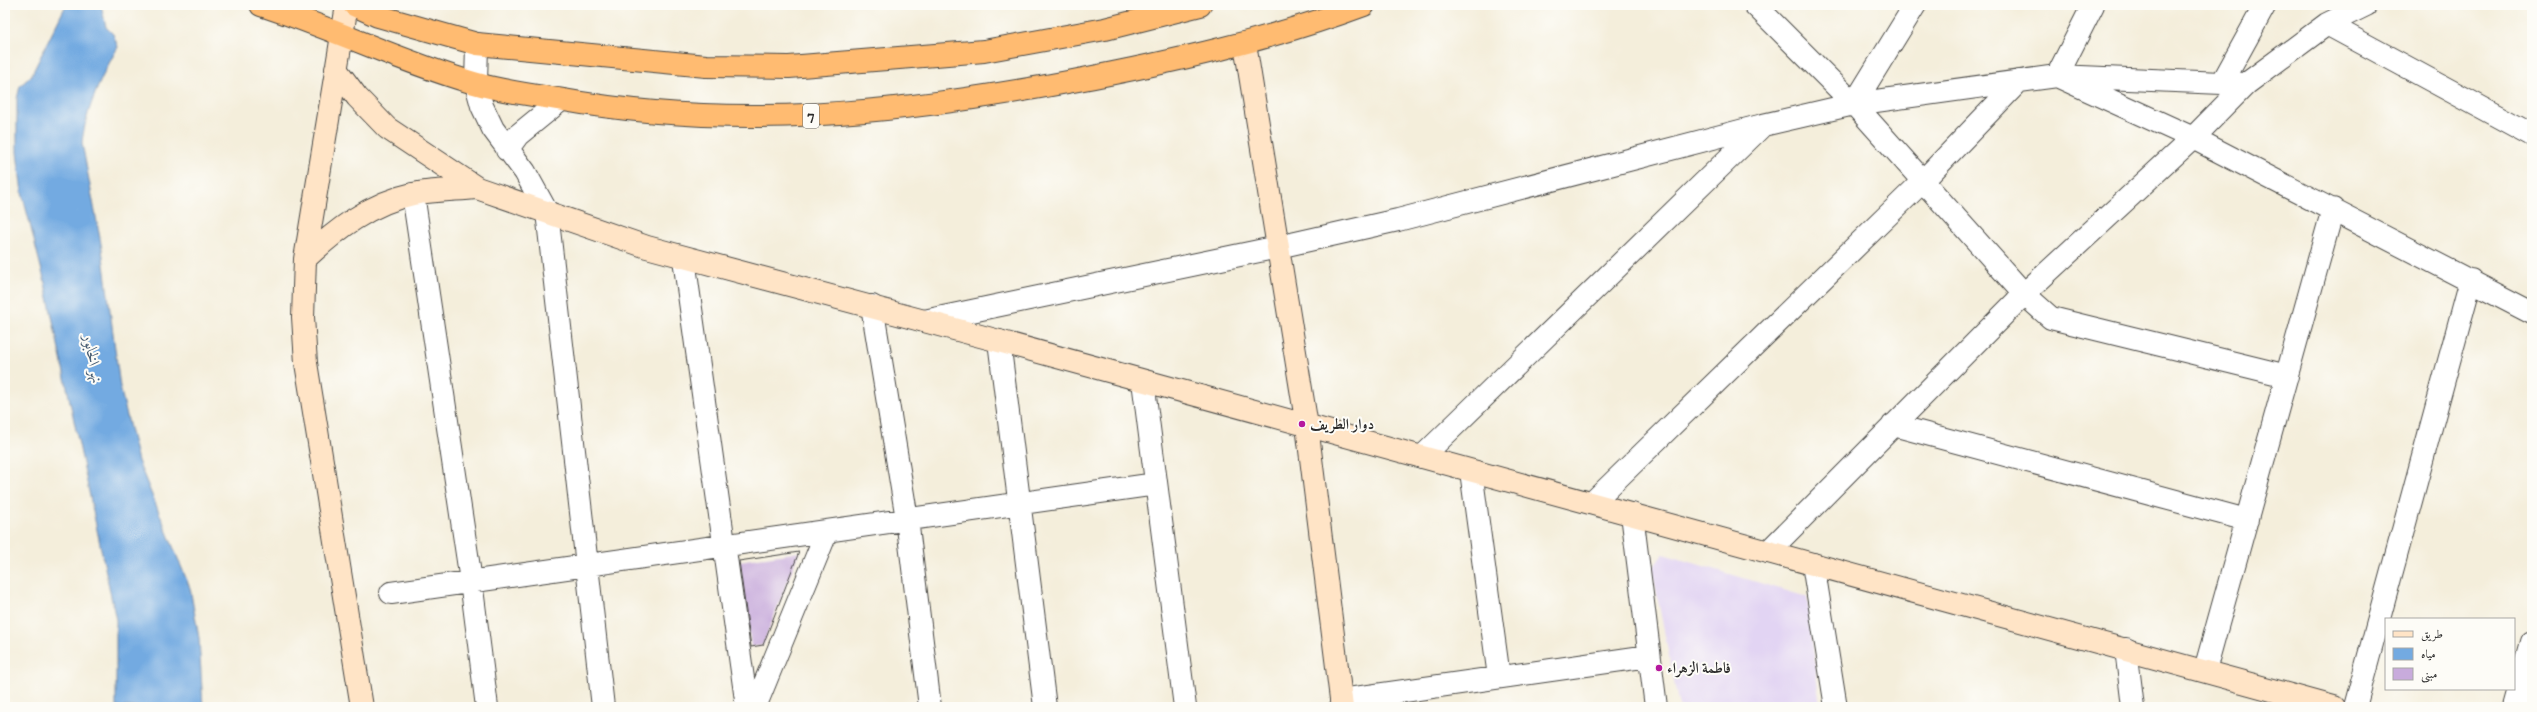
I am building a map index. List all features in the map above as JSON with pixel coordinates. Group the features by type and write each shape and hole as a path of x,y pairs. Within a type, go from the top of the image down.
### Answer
{"highway":[{"name":"7","path":"261,5 342,34 411,62 476,84 613,109 708,116 806,116 887,111 999,95 1112,74 1245,44 1364,5"},
{"path":"354,5 378,16 477,44 706,66 789,67 984,51 1105,29 1200,5"}],"street":[{"path":"347,5 305,259 303,317 306,363 362,707"},
{"path":"1755,5 1854,104 2024,294 2051,318 2287,376"},
{"path":"1854,104 1915,5"},
{"path":"2057,76 2093,5"},
{"path":"2222,83 2265,5"},
{"path":"1768,552 2024,294 2193,138 2246,84 2327,24 2366,5"},
{"path":"2327,24 2532,135"},
{"path":"477,44 476,84 482,106 507,150 525,172 547,212 603,707"},
{"path":"1245,44 1307,426 1341,703 1649,656"},
{"path":"336,69 357,97 387,128 477,188 684,259 872,306 999,340 1471,471 2205,670 2280,699 2334,707"},
{"path":"2057,76 2193,138 2471,280 2532,313"},
{"path":"924,321 1278,248 1398,220 1763,125 1854,104 2057,76 2246,84"},
{"path":"1592,504 1923,181 2019,81"},
{"path":"507,150 518,135 561,100"},
{"path":"1422,457 1763,125"},
{"path":"305,259 336,230 373,208 413,194 477,188"},
{"path":"413,194 471,581 487,707"},
{"path":"2205,670 2333,210"},
{"path":"684,259 747,707"},
{"path":"2355,707 2471,280"},
{"path":"872,306 907,519 930,707"},
{"path":"999,340 1045,707"},
{"path":"1143,381 1185,707"},
{"path":"1893,425 2247,520"},
{"path":"1471,471 1499,678"},
{"path":"391,593 1156,484"},
{"path":"1632,514 1656,707"},
{"path":"755,707 827,531"},
{"path":"1813,564 1836,707"},
{"path":"2514,707 2532,642"},
{"path":"2126,649 2133,707"}],"shaded area":[{"path":"1663,554 1807,597 1820,707 1679,707 1652,569"}],"water":[{"name":"نهر الخابور","path":"66,5 101,5 106,27 113,34 118,47 106,69 90,106 82,143 102,249 120,387 138,461 190,588 199,638 203,707 116,707 116,620 45,283 22,193 17,152 17,99 20,86 31,76"}],"building":[{"path":"799,552 763,645 751,647 739,561"}],"place":[{"name":"دوار الطريف","path":"1302,424"},
{"name":"فاطمة الزهراء","path":"1659,668"}]}
